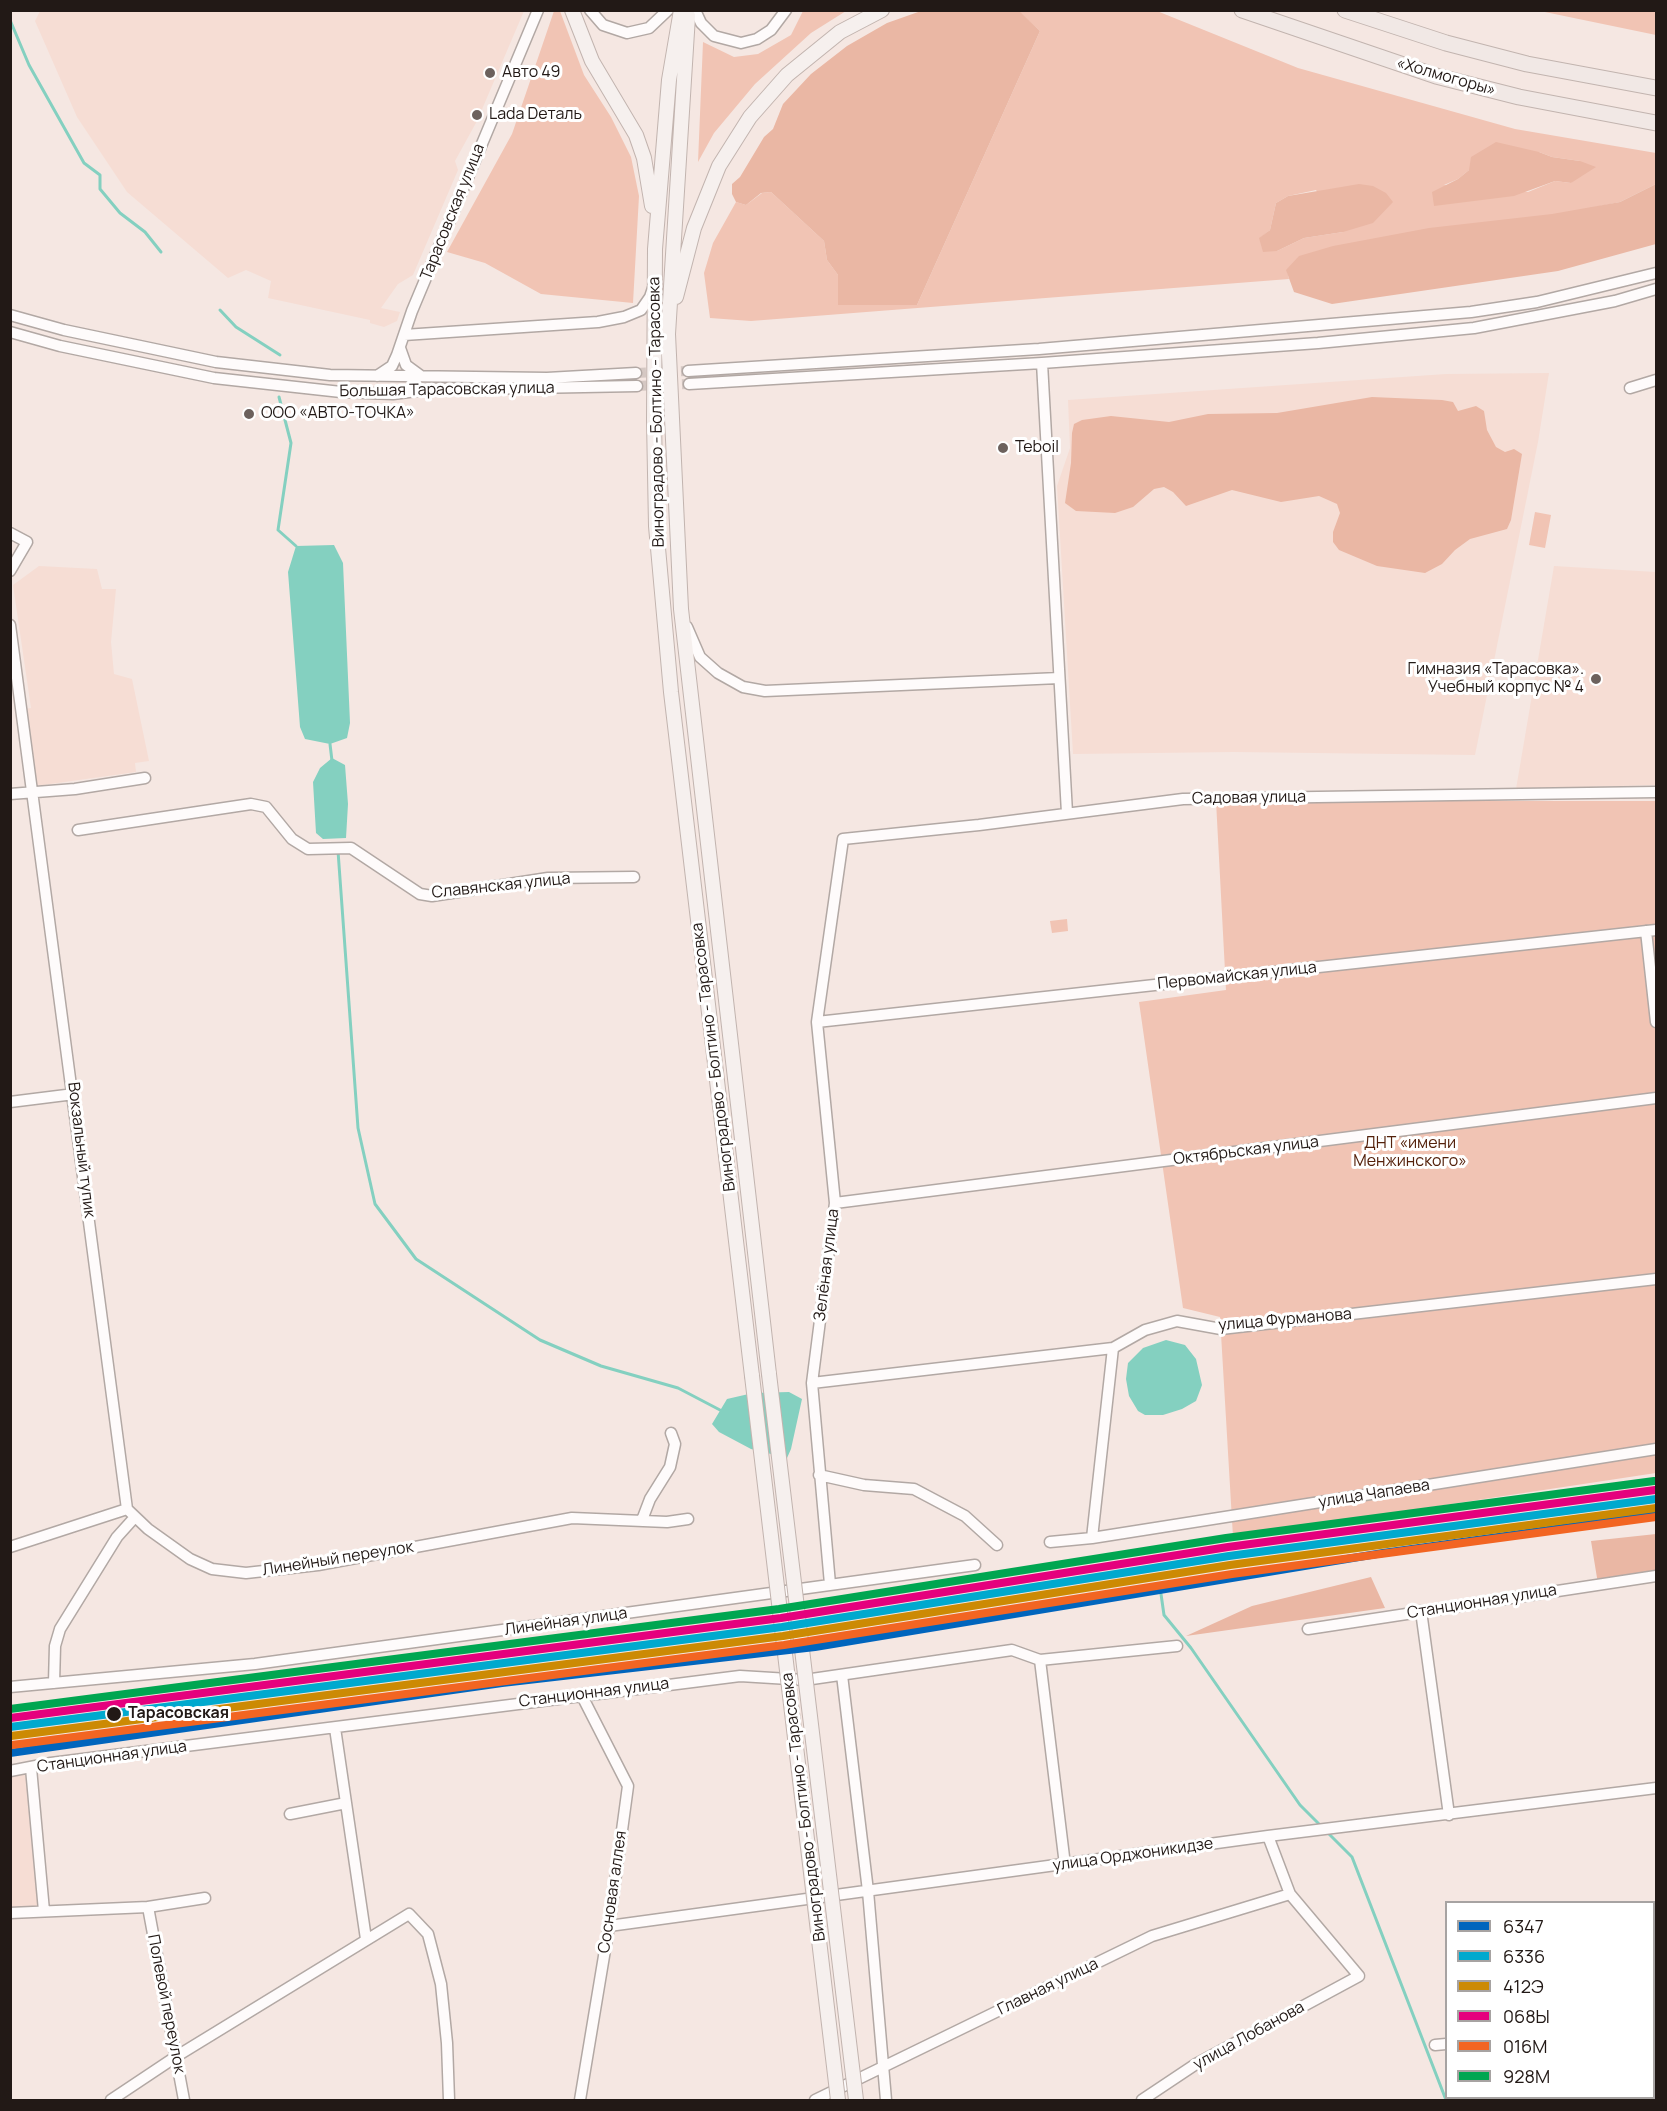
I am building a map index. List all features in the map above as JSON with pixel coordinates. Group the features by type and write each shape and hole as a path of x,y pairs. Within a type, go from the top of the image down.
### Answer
{"highway":[{"name":"«Холмогоры»","path":"1242,10 1436,76 1530,99 1656,123"},
{"name":"«Холмогоры»","path":"1345,10 1446,43 1527,64 1656,88"}],"main road":[{"path":"572,10 592,61 625,115 644,158 650,184 655,249"},
{"name":"Виноградово - Болтино - Тарасовка","path":"681,10 669,80 655,249 654,420 657,538 671,692 838,2100"},
{"name":"Виноградово - Болтино - Тарасовка","path":"688,10 668,334 681,609 856,2100"},
{"path":"668,334 694,228 719,166 750,117 796,68 840,32 882,10"}],"street":[{"name":"Тарасовская улица","path":"374,377 392,366 478,149 538,10"},
{"path":"590,10 603,25 627,33 649,28 668,10"},
{"path":"695,10 701,23 714,36 741,43 757,39 771,30 786,10"},
{"path":"688,371 1009,351 1471,312 1537,302 1656,273"},
{"path":"404,335 598,322 624,317 640,310 650,297 654,285"},
{"path":"689,384 1042,363 1318,343 1474,328 1593,305 1656,289"},
{"name":"Большая Тарасовская улица","path":"10,315 64,330 216,362 374,377 547,378 636,373"},
{"name":"Большая Тарасовская улица","path":"10,332 60,346 214,378 341,392 393,394 424,390 637,386"},
{"path":"400,348 406,365 421,376"},
{"path":"1042,363 1067,813"},
{"path":"1630,388 1656,380"},
{"path":"10,534 27,542 10,571"},
{"path":"681,609 690,638 700,657 718,673 743,687 765,691 1059,678"},
{"name":"Вокзальный тупик","path":"10,625 131,1513"},
{"path":"10,794 145,778"},
{"name":"Садовая улица","path":"843,839 1183,799 1656,792"},
{"name":"Славянская улица","path":"78,830 251,804 266,807 292,839 308,849 351,848 420,894 432,896 548,879 634,877"},
{"name":"Зелёная улица","path":"830,1584 812,1383 835,1203 817,1022 843,839"},
{"path":"1651,930 1656,1022"},
{"name":"Первомайская улица","path":"817,1022 1651,930"},
{"path":"10,1102 74,1094"},
{"name":"Октябрьская улица","path":"835,1203 1656,1098"},
{"name":"улица Фурманова","path":"812,1383 1113,1348 1145,1330 1177,1321 1221,1329 1656,1279"},
{"path":"1050,1542 1092,1538 1113,1348"},
{"path":"642,1520 650,1499 670,1467 675,1444 671,1433"},
{"name":"улица Чапаева","path":"1092,1538 1656,1449"},
{"path":"819,1475 864,1485 914,1489 965,1516 997,1545"},
{"path":"10,1547 131,1513"},
{"path":"54,1683 55,1646 60,1629 131,1513"},
{"name":"Линейный переулок","path":"131,1513 190,1559 212,1569 246,1573 318,1565 572,1518 667,1522 688,1519"},
{"name":"Линейная улица","path":"12,1688 255,1664 975,1564"},
{"name":"Станционная улица","path":"1308,1629 1656,1576"},
{"path":"1421,1611 1449,1815"},
{"name":"Станционная улица","path":"10,1772 51,1763 335,1728 581,1694 740,1676 805,1680 1012,1650 1040,1660 1177,1646"},
{"path":"1040,1660 1065,1865"},
{"path":"842,1675 868,1891 885,2066 886,2100"},
{"name":"Сосновая аллея","path":"580,2100 609,1926 628,1786 581,1694"},
{"path":"335,1728 366,1939"},
{"path":"32,1768 44,1911"},
{"name":"улица Орджоникидзе","path":"609,1926 1268,1836 1656,1788"},
{"path":"290,1814 346,1803"},
{"path":"1268,1836 1290,1894"},
{"name":"улица Лобанова","path":"1142,2100 1196,2064 1359,1976 1290,1894"},
{"name":"Главная улица","path":"815,2100 1152,1936 1290,1894"},
{"path":"10,1913 148,1907 205,1898"},
{"name":"Полевой переулок","path":"148,1907 184,2100"},
{"path":"111,2100 177,2056 410,1914 429,1934 441,1984 447,2043 449,2100"},
{"path":"1435,2045 1445,2044"}],"shaded area":[{"path":"40,10 524,11 477,121 455,161 458,170 413,275 398,284 381,308 400,312 397,321 384,327 370,323 370,320 268,298 271,281 246,270 228,278 127,192 77,117 35,21"},
{"path":"1018,10 1040,31 917,305 838,305 838,275 827,260 824,241 771,192 761,193 746,205 736,202 732,194 732,184 740,177 764,137 773,129 783,104 811,74 847,46 887,23 921,11"},
{"path":"1496,142 1552,157 1580,161 1596,167 1571,183 1555,181 1514,196 1434,206 1432,192 1458,179 1469,170 1471,157"},
{"path":"1359,184 1373,186 1386,193 1393,202 1373,223 1343,232 1304,238 1277,251 1263,252 1259,238 1270,230 1276,203 1288,196"},
{"path":"1656,184 1656,244 1558,271 1332,304 1294,292 1286,270 1299,256 1333,246 1429,228 1552,214 1620,202"},
{"path":"1549,373 1538,442 1475,755 1234,752 1073,754 1057,486 1070,448 1068,400 1446,374"},
{"path":"1372,397 1442,400 1453,402 1458,411 1476,406 1484,411 1487,430 1496,447 1505,452 1514,449 1522,454 1511,520 1507,529 1470,539 1442,564 1425,573 1377,566 1339,550 1333,542 1333,532 1340,513 1337,504 1319,496 1281,502 1232,490 1186,506 1173,492 1164,487 1154,489 1133,507 1115,513 1076,511 1065,503 1071,463 1072,433 1074,424 1082,420 1111,416 1169,422 1208,414 1277,413"},
{"path":"39,566 97,569 102,589 116,589 111,642 114,674 132,679 149,761 135,763 136,772 36,786 24,709 31,708 13,585"},
{"name":"Гимназия «Тарасовка». Учебный корпус № 4","path":"1554,566 1656,572 1656,785 1516,789"},
{"path":"1656,1534 1656,1574 1598,1584 1591,1541"},
{"path":"1371,1577 1385,1608 1186,1636 1252,1606"},
{"path":"28,1772 39,1907 11,1909 11,1775"}],"green space":[{"path":"554,11 560,11 584,75 611,117 631,157 639,196 633,303 541,294 485,263 447,252 512,134"},
{"path":"803,11 846,11 811,33 755,84 714,133 698,162 703,42 734,57 758,54 791,35"},
{"path":"1018,11 1157,11 1298,68 1515,129 1656,153 1656,184 1620,202 1287,270 1289,279 751,321 710,318 704,273 713,243 736,202 746,205 762,193 771,192 824,241 827,260 838,275 838,305 917,305 1040,31","holes":["1539,152 1552,157 1580,161 1571,183 1555,181 1528,192 1444,185 1458,179 1469,170","1316,190 1343,232 1304,238 1277,251 1260,238 1270,230 1276,203 1288,196"]},
{"path":"1540,11 1656,11 1656,35"},
{"path":"1535,512 1551,515 1545,548 1529,545"},
{"name":"ДНТ «имени Менжинского»","path":"1216,801 1656,801 1656,1473 1233,1537 1220,1317 1183,1308 1139,1002 1226,990"},
{"path":"1067,919 1068,931 1052,933 1050,921"}],"water":[{"path":"334,545 343,563 350,723 347,738 330,744 305,739 300,727 288,572 296,546"},
{"path":"332,758 345,765 348,804 346,838 323,839 316,833 313,782 320,768"},
{"path":"1166,1340 1185,1345 1196,1359 1202,1385 1196,1401 1182,1409 1163,1415 1145,1415 1138,1411 1129,1396 1126,1379 1128,1363 1143,1348"},
{"path":"789,1392 802,1399 787,1458 751,1449 719,1432 712,1424 727,1399 753,1393"}],"waterway":[{"path":"10,20 29,65 84,163 100,175 100,189 120,213 145,232 161,252"},
{"path":"220,310 236,327 280,355"},
{"path":"279,397 291,443 278,530 296,546"},
{"path":"330,744 332,761"},
{"path":"338,851 358,1128 375,1204 416,1259 540,1340 601,1366 678,1388 720,1410"},
{"path":"1161,1594 1164,1615 1191,1648 1300,1805 1321,1826"},
{"path":"1328,1833 1352,1857 1445,2097"}],"tunnel":[{"path":"636,373 688,371"},
{"path":"637,386 689,384"}],"transit line":[{"name":"928М","path":"10,1709 779,1609 1226,1538 1654,1481"},
{"name":"068Ы","path":"10,1718 781,1618 1228,1547 1655,1490"},
{"name":"6336","path":"10,1727 782,1627 1229,1556 1656,1499"},
{"name":"412Э","path":"11,1736 783,1636 1230,1565 1656,1508"},
{"name":"6347","path":"10,1753 502,1683 815,1647 1383,1553 1656,1515"},
{"name":"016М","path":"12,1745 784,1645 1232,1574 1656,1517"}],"place":[{"name":"Авто 49","path":"490,73"},
{"name":"Lada Dеталь","path":"477,115"},
{"name":"ООО «АВТО-ТОЧКА»","path":"249,414"},
{"name":"Teboil","path":"1003,448"},
{"name":"Гимназия «Тарасовка». Учебный корпус № 4","path":"1596,679"},
{"name":"Тарасовская","path":"114,1714"}]}
